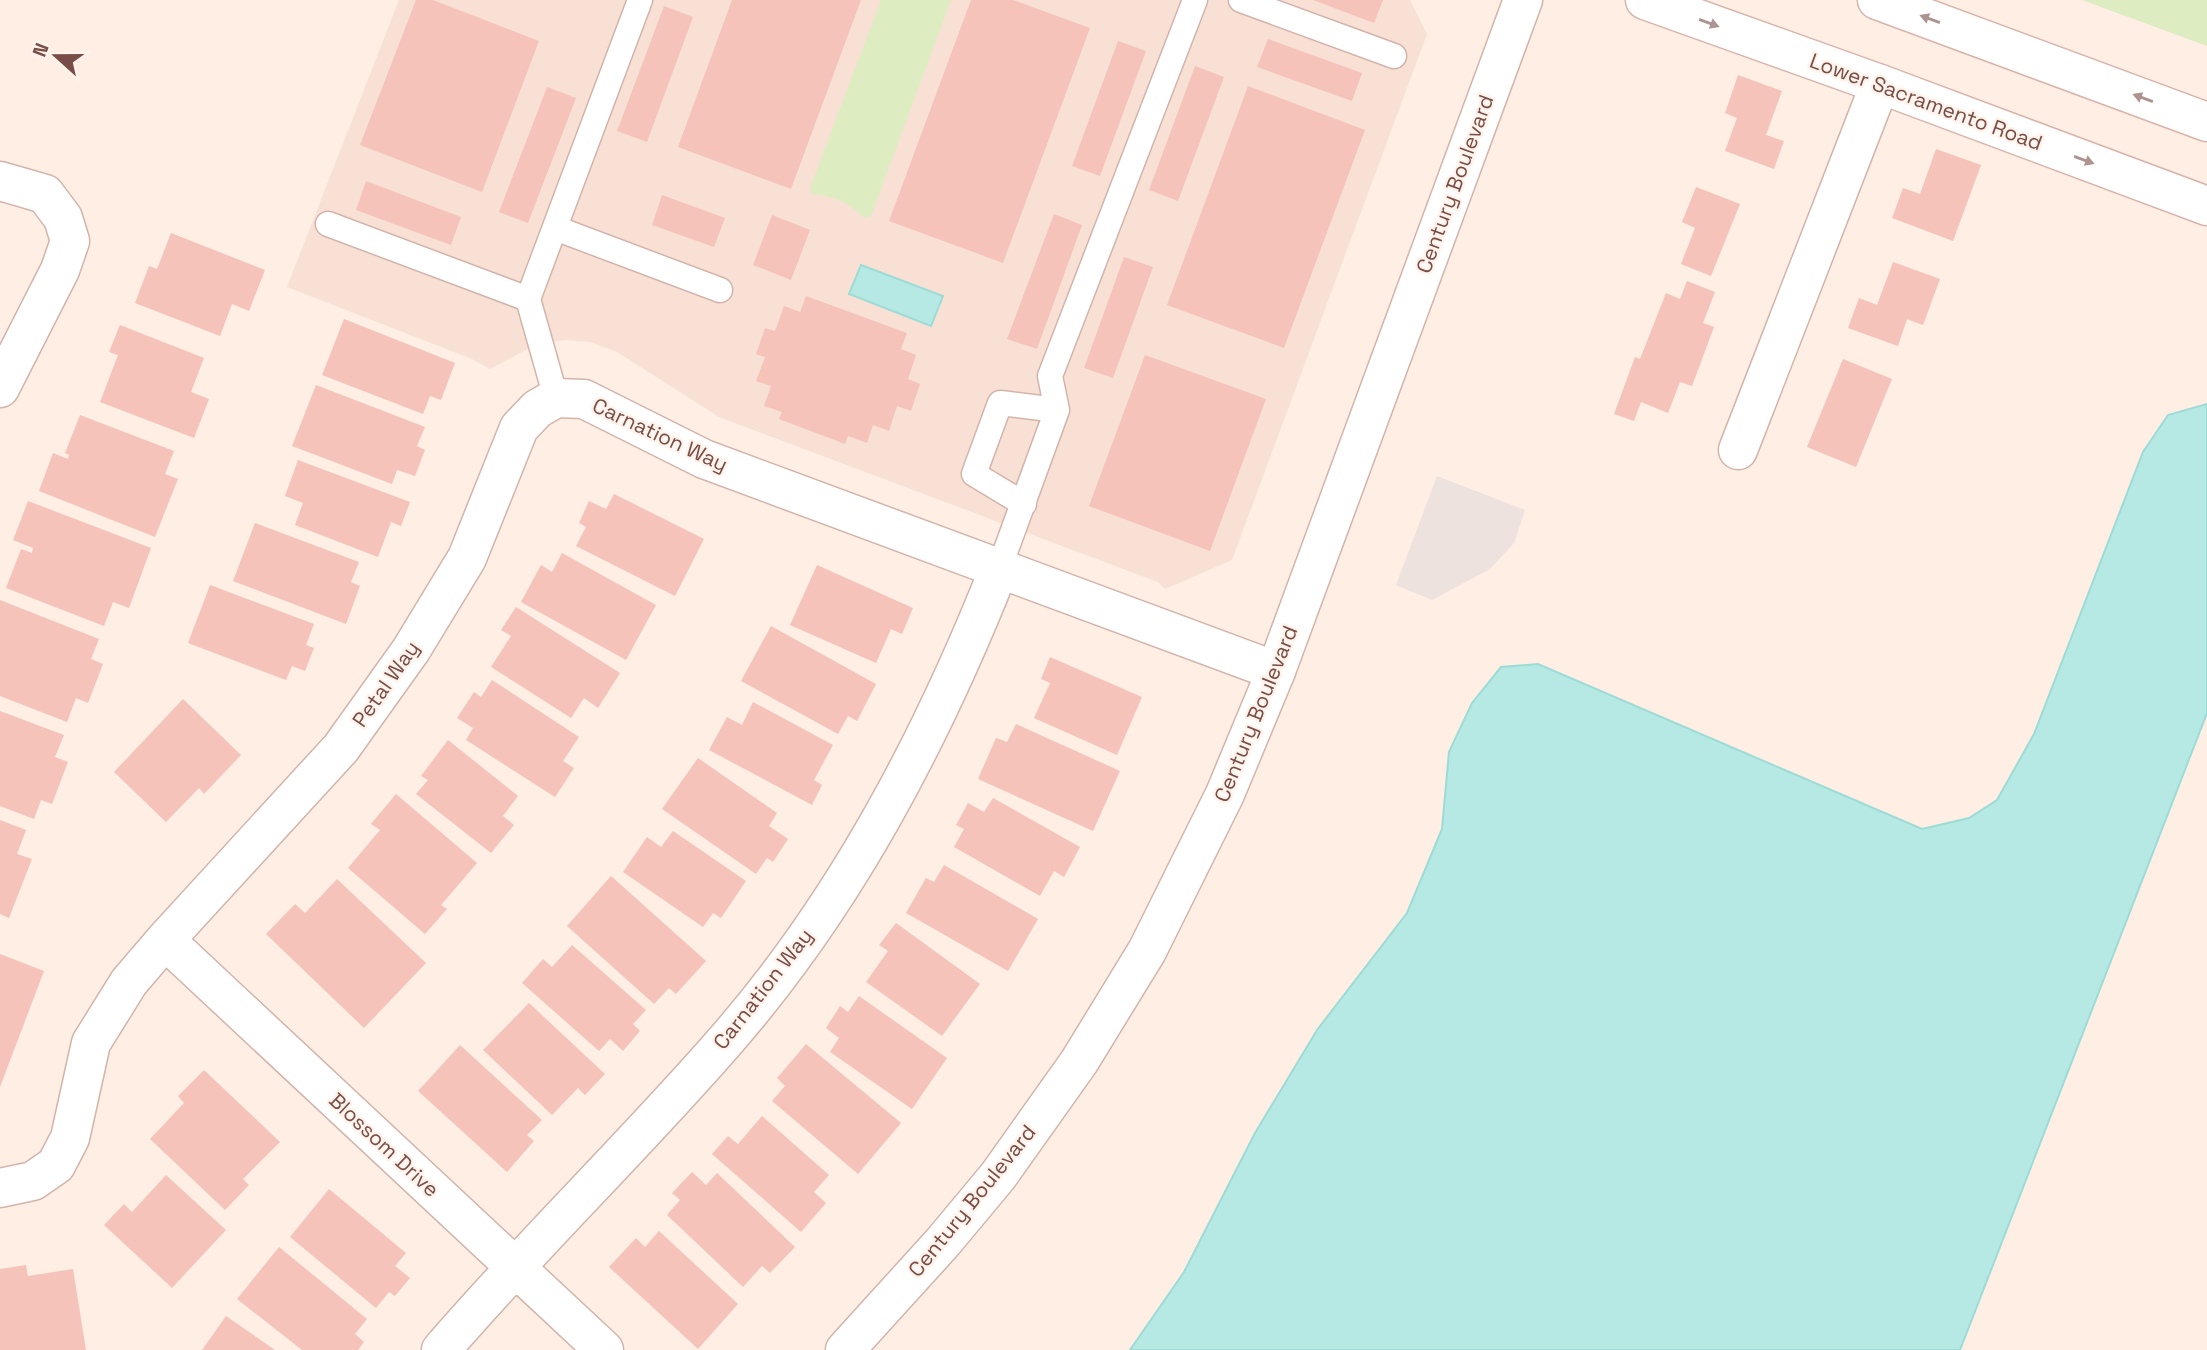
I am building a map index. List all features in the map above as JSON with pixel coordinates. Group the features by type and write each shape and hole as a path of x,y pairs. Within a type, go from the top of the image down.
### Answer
{"street":[{"name":"Century Boulevard","path":"845,1350 943,1242 998,1176 1079,1062 1147,951 1225,794 1276,671 1523,0"},
{"name":"Lower Sacramento Road","path":"1645,0 2207,206"},
{"path":"1877,0 2207,122"},
{"path":"1738,450 1880,84"},
{"path":"0,181 45,194 63,218 70,241 60,270 0,388"},
{"name":"Carnation Way","path":"556,398 584,399 704,459 1276,671"},
{"name":"Petal Way","path":"0,1188 33,1181 56,1165 70,1138 92,1043 129,982 341,748 411,650 467,558 519,428 537,409 556,398"},
{"name":"Carnation Way","path":"441,1350 514,1267 728,1038 794,953 845,880 905,778 943,702 999,569"},
{"name":"Blossom Drive","path":"165,940 604,1350"}],"lane":[{"path":"556,398 528,299 640,0"},
{"path":"999,569 1057,410 1050,376 1195,0"},
{"path":"1241,0 1394,56"},
{"path":"328,224 528,299"},
{"path":"555,228 720,289"},
{"path":"1024,504 974,474 1000,403 1057,410"}],"shaded area":[{"path":"399,0 1410,0 1427,34 1232,560 1165,589 1158,582 719,417 617,352 590,342 566,340 537,344 490,369 472,359 287,287"},
{"path":"1437,476 1525,510 1514,543 1490,569 1432,600 1396,585"}],"green space":[{"path":"881,0 951,0 871,216 864,218 840,201 812,194 810,188"},
{"path":"2082,0 2207,0 2207,46"}],"water":[{"path":"861,265 943,296 931,326 849,294"},
{"path":"2207,404 2207,713 1960,1350 1130,1350 1184,1272 1255,1133 1317,1030 1407,913 1442,829 1449,752 1472,703 1501,667 1538,664 1922,829 1969,818 1997,800 2034,734 2143,452 2168,415"}],"building":[{"path":"416,0 433,0 539,41 482,192 360,145"},
{"path":"732,0 861,0 791,189 678,147"},
{"path":"971,0 1013,0 1090,28 1003,263 889,221"},
{"path":"1313,0 1383,0 1374,23"},
{"path":"664,6 693,17 647,142 617,131"},
{"path":"1268,39 1362,73 1352,101 1257,67"},
{"path":"1118,41 1146,51 1100,176 1072,166"},
{"path":"1195,66 1224,77 1178,201 1149,190"},
{"path":"1738,75 1782,91 1766,135 1784,141 1774,169 1725,151 1737,118 1725,113"},
{"path":"1248,86 1365,130 1284,348 1167,305"},
{"path":"547,87 576,98 528,223 499,212"},
{"path":"1936,149 1981,165 1953,241 1892,218 1903,188 1920,194"},
{"path":"366,181 461,217 451,245 356,210"},
{"path":"1696,187 1740,204 1711,276 1681,264 1695,228 1682,222"},
{"path":"662,195 725,218 714,247 652,225"},
{"path":"1054,214 1082,225 1037,349 1007,339"},
{"path":"772,215 810,230 791,280 753,265"},
{"path":"171,233 265,270 249,311 232,304 220,336 135,303 149,266 157,269"},
{"path":"1124,257 1153,267 1113,378 1084,368"},
{"path":"1893,262 1940,279 1923,325 1907,319 1898,346 1848,328 1859,298 1877,305"},
{"path":"1687,281 1715,292 1703,323 1714,327 1692,386 1680,382 1668,413 1641,402 1634,421 1614,414 1635,357 1640,359 1666,293 1680,299"},
{"path":"806,296 907,333 901,349 916,355 908,379 920,384 911,411 897,406 889,431 873,425 867,443 848,436 845,444 779,419 782,412 764,406 771,386 756,381 765,357 756,354 765,328 775,331 784,306 800,312"},
{"path":"344,319 455,363 441,400 430,396 423,414 322,375"},
{"path":"120,325 204,358 191,392 209,399 194,438 100,402 118,355 109,352"},
{"path":"1145,355 1266,399 1210,551 1089,506"},
{"path":"1843,359 1892,379 1856,467 1807,447"},
{"path":"316,385 425,427 417,446 425,450 415,476 397,470 392,484 292,446"},
{"path":"80,415 174,451 165,474 178,479 155,537 39,491 53,453 68,459 69,455 65,453"},
{"path":"298,460 410,502 401,526 391,522 378,557 295,525 303,503 285,496"},
{"path":"614,494 704,539 675,596 576,546 586,527 579,523 589,501 606,509"},
{"path":"28,501 151,548 129,608 113,602 104,626 6,588 21,549 32,553 33,548 13,540"},
{"path":"255,523 359,562 351,582 360,586 346,624 233,581"},
{"path":"562,553 656,605 626,660 521,602 541,565 552,572"},
{"path":"817,565 913,608 902,634 891,629 876,663 790,625"},
{"path":"210,585 314,624 306,645 314,648 305,671 292,666 286,680 188,643"},
{"path":"0,600 99,639 91,659 103,664 88,703 76,698 67,722 0,696"},
{"path":"516,607 620,673 598,708 584,698 571,718 491,667 511,636 501,630"},
{"path":"771,626 876,684 857,721 848,716 838,734 741,681"},
{"path":"1050,657 1142,697 1117,755 1034,718 1050,683 1041,679"},
{"path":"492,680 579,737 563,761 574,768 555,797 466,740 473,728 457,718 474,692 481,697"},
{"path":"183,699 241,755 204,794 199,788 166,822 114,772"},
{"path":"753,702 833,745 814,780 822,785 812,805 709,750 727,717 742,725"},
{"path":"0,711 64,735 55,757 68,762 52,804 41,800 34,819 0,806"},
{"path":"1016,724 1120,771 1093,831 978,779 996,738 1007,742"},
{"path":"448,740 518,796 503,816 514,825 491,853 416,794 428,780 421,776"},
{"path":"698,758 777,813 769,826 788,839 773,862 767,858 756,874 662,809"},
{"path":"396,794 477,863 441,905 447,909 425,934 348,868 380,830 371,824"},
{"path":"993,798 1080,847 1064,877 1054,871 1040,896 954,847 964,829 956,825 968,803 984,812"},
{"path":"0,820 26,830 17,854 32,859 9,918 0,914"},
{"path":"673,831 746,881 721,918 713,913 703,927 623,872 647,837 661,847"},
{"path":"944,865 1038,919 1008,971 906,913 926,878 934,882"},
{"path":"611,876 706,961 676,994 669,988 654,1004 567,926"},
{"path":"337,879 426,963 364,1028 266,934 295,904 305,913"},
{"path":"896,923 980,984 942,1036 866,982 888,951 879,945"},
{"path":"572,945 646,1010 633,1024 640,1031 623,1051 610,1039 599,1051 522,983 543,959 552,967"},
{"path":"0,954 44,971 0,1087"},
{"path":"859,996 947,1058 912,1109 830,1052 839,1038 826,1028 840,1006 848,1012"},
{"path":"529,1003 605,1074 585,1095 578,1088 552,1115 483,1050"},
{"path":"806,1044 901,1123 858,1174 772,1101 785,1086 777,1078"},
{"path":"460,1045 542,1120 527,1135 534,1141 507,1172 418,1091"},
{"path":"204,1070 280,1142 243,1179 249,1185 225,1210 150,1139 184,1103 178,1096"},
{"path":"762,1116 829,1175 814,1192 826,1203 801,1232 712,1154 728,1136 738,1144"},
{"path":"692,1172 706,1185 717,1173 795,1247 770,1273 762,1266 743,1287 667,1215 680,1200 672,1193"},
{"path":"166,1175 226,1230 172,1288 104,1225 124,1204 132,1212"},
{"path":"329,1189 406,1253 395,1266 410,1278 395,1296 389,1292 376,1308 290,1237"},
{"path":"659,1231 738,1304 698,1349 609,1267 636,1238 645,1247"},
{"path":"279,1247 367,1319 355,1334 364,1342 358,1350 302,1350 237,1299"},
{"path":"26,1265 28,1276 73,1269 86,1350 0,1350 0,1269"},
{"path":"226,1316 275,1350 202,1350"}]}
